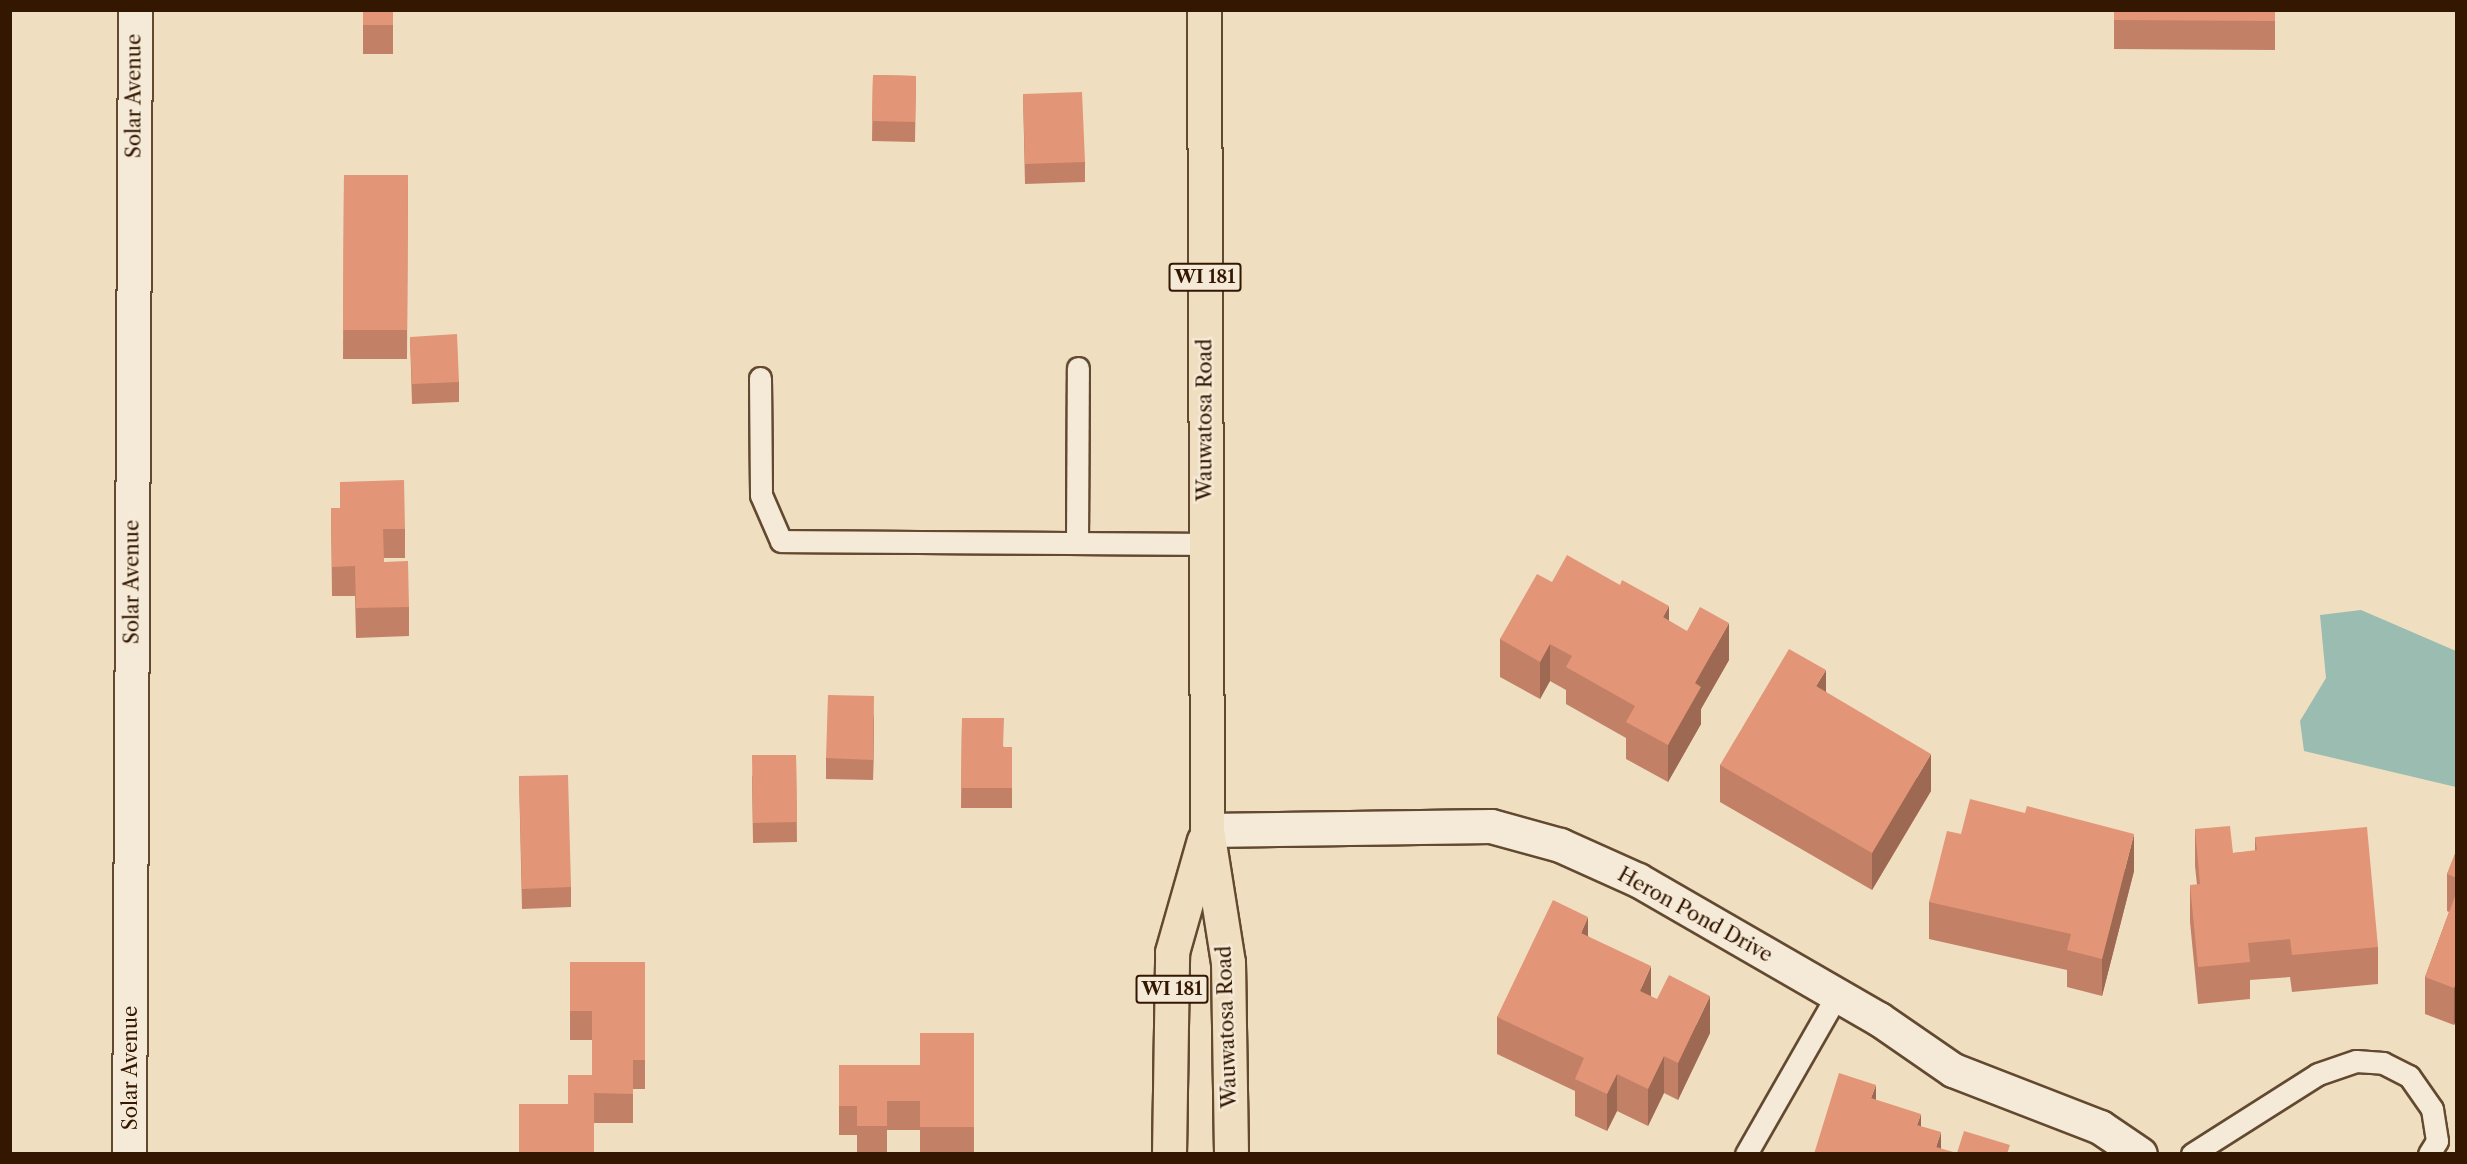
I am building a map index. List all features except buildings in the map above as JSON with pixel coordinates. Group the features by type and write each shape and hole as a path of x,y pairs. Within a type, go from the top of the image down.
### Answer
{"main road":[{"name":"Wauwatosa Road","path":"1204,10 1207,830 1228,962 1231,1154"},
{"name":"Wauwatosa Road","path":"1169,1154 1172,952 1207,830"}],"street":[{"name":"Solar Avenue","path":"129,1154 135,10"},
{"name":"Heron Pond Drive","path":"1207,830 1491,826 1560,845 1638,880 1837,995 1953,1070 2100,1127 2140,1154"}],"lane":[{"path":"1077,543 1078,368"},
{"path":"760,378 761,495 781,541 1206,544"},
{"path":"1746,1154 1837,995"},
{"path":"2192,1154 2318,1074 2356,1061 2383,1063 2409,1076 2432,1109 2436,1141 2429,1154"}],"water":[{"path":"2361,610 2456,651 2456,787 2304,751 2300,721 2326,678 2320,615"}]}
